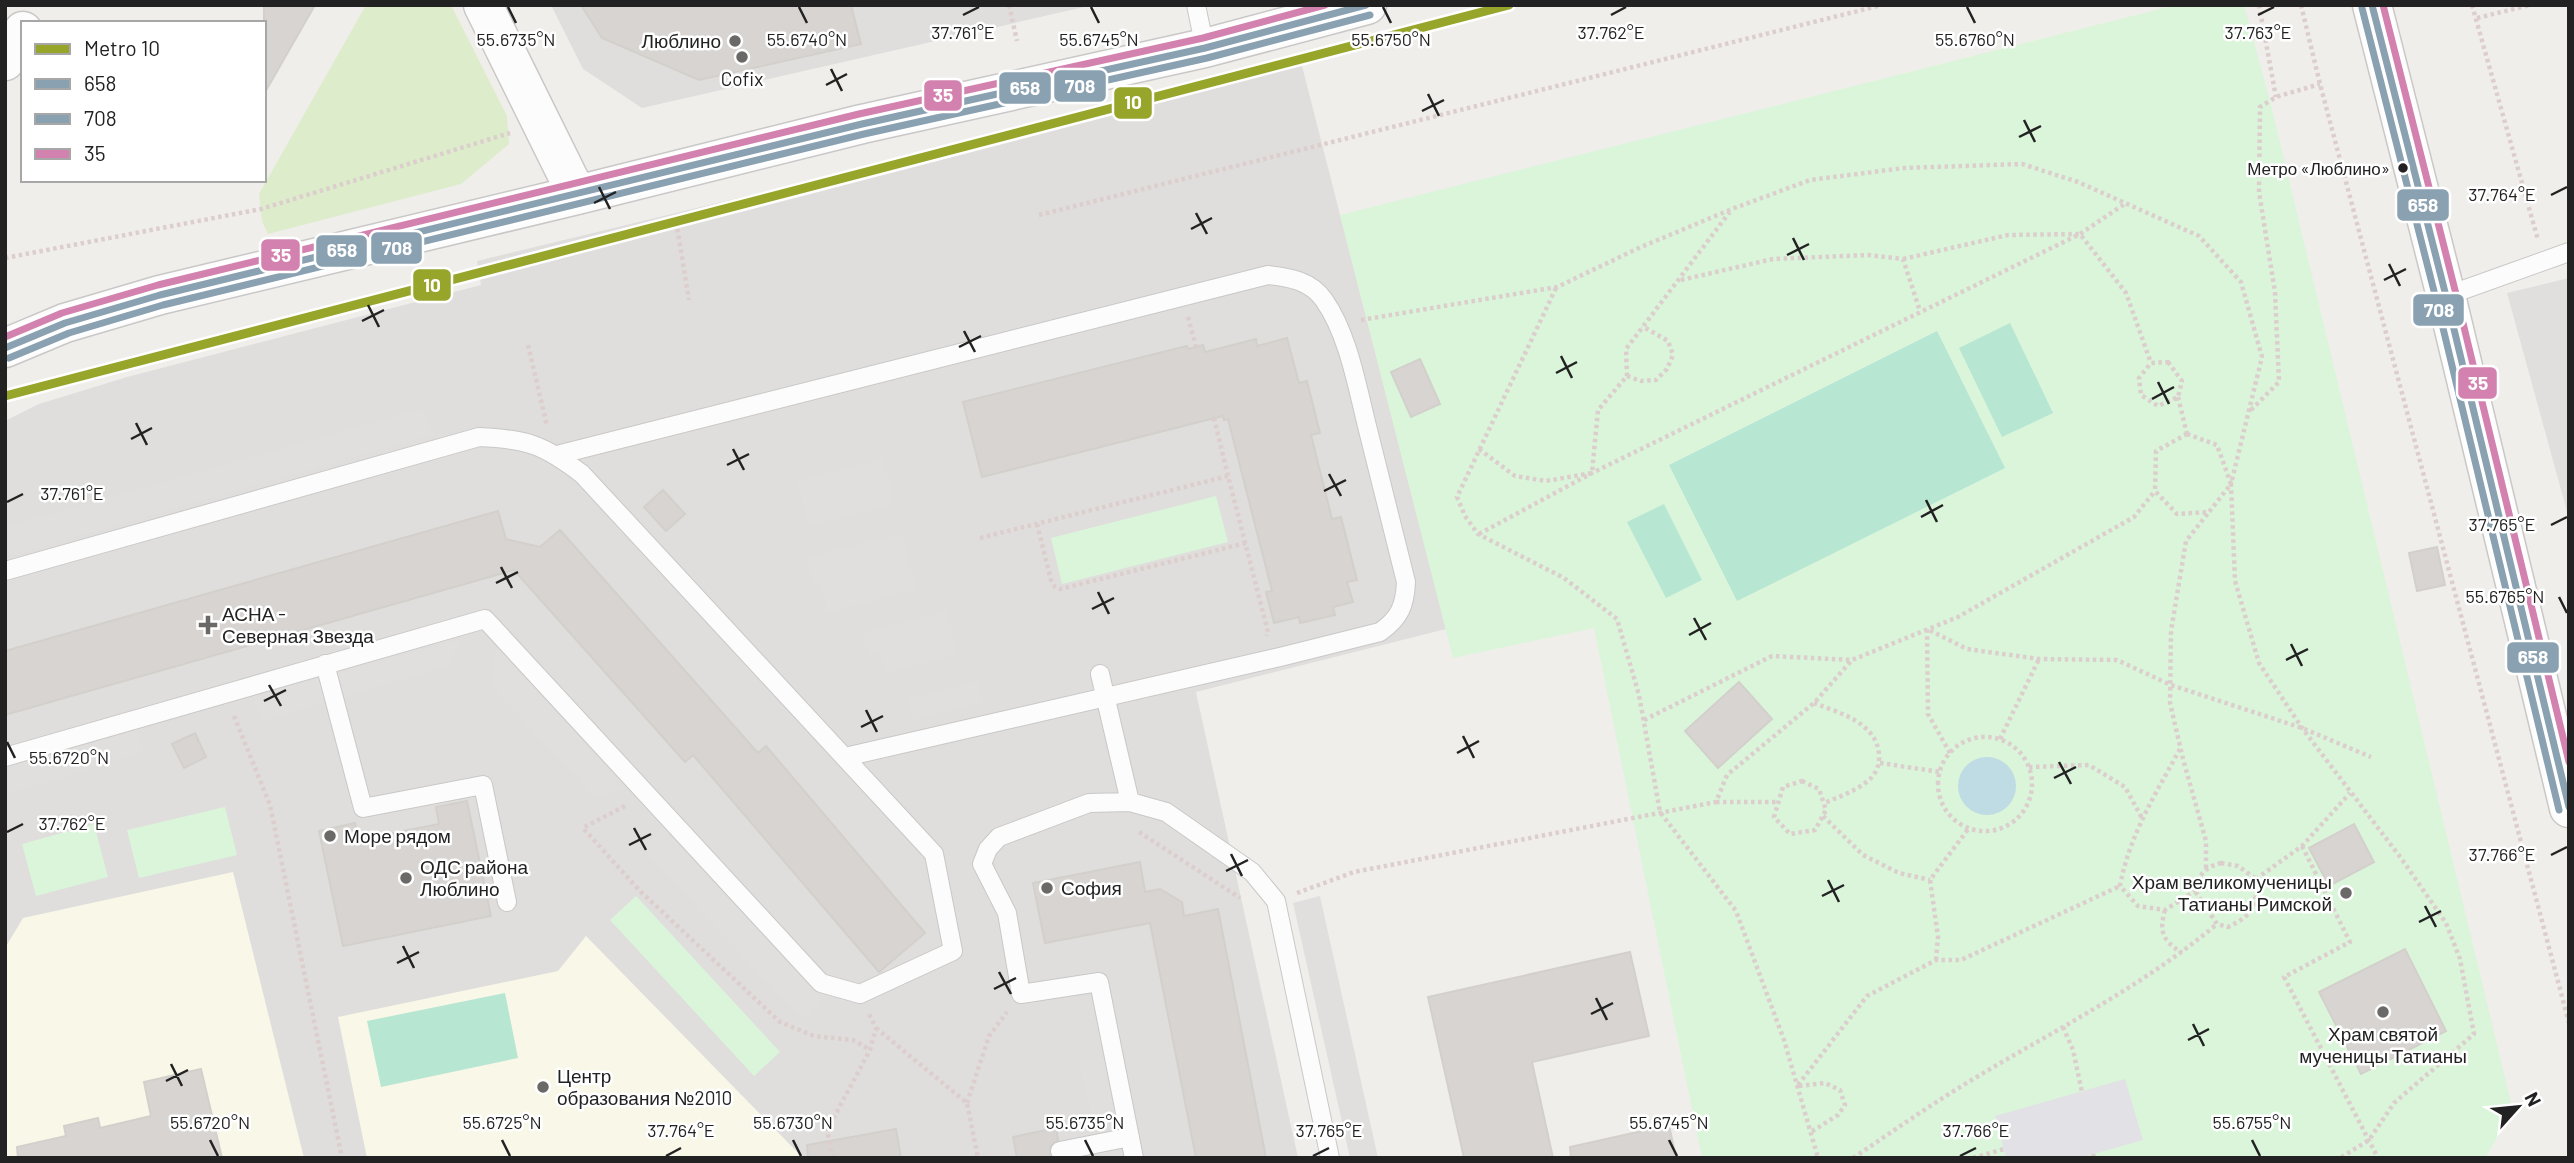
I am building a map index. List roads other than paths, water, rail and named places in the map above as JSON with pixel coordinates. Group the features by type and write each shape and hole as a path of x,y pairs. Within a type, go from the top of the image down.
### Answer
{"street":[{"path":"29,21 38,5"},
{"path":"483,5 577,195"},
{"path":"9,344 65,323 160,295 862,124 1205,48 1367,5"},
{"path":"2372,5 2569,808"},
{"path":"5,61 21,34"}],"lane":[{"path":"1196,5 1205,48"},
{"path":"2445,296 2569,251"},
{"path":"557,455 1268,275 1289,277 1309,286 1324,299 1352,366 1406,582 1406,601 1392,623 1380,632 845,757"},
{"path":"5,571 479,436 514,438 536,444 557,455 582,474 934,854 953,951 860,994 821,983 485,619 5,757"},
{"path":"325,664 363,808 483,785 507,902"},
{"path":"1100,674 1130,802"},
{"path":"1134,1158 1099,982 1021,993 1007,913 982,864 988,849 999,837 1088,803 1130,802 1166,812 1252,872 1276,901 1330,1158"},
{"path":"1060,1151 1130,1137"}],"water":[{"path":"1987,757 2003,762 2011,770 2016,786 2011,802 2003,810 1987,815 1971,810 1963,802 1958,786 1963,770 1971,762"}],"metro line":[{"name":"10","path":"5,396 1509,5"}],"place":[{"name":"Люблино","path":"735,41"},
{"name":"Cofix","path":"742,57"},
{"name":"Метро «Люблино»","path":"2403,168"},
{"name":"АСНА - Северная Звезда","path":"208,625"},
{"name":"Море рядом","path":"330,836"},
{"name":"ОДС района Люблино","path":"406,878"},
{"name":"София","path":"1047,888"},
{"name":"Храм великомученицы Татианы Римской","path":"2346,893"},
{"name":"Храм святой мученицы Татианы","path":"2383,1012"},
{"name":"Центр образования №2010","path":"543,1087"}]}
